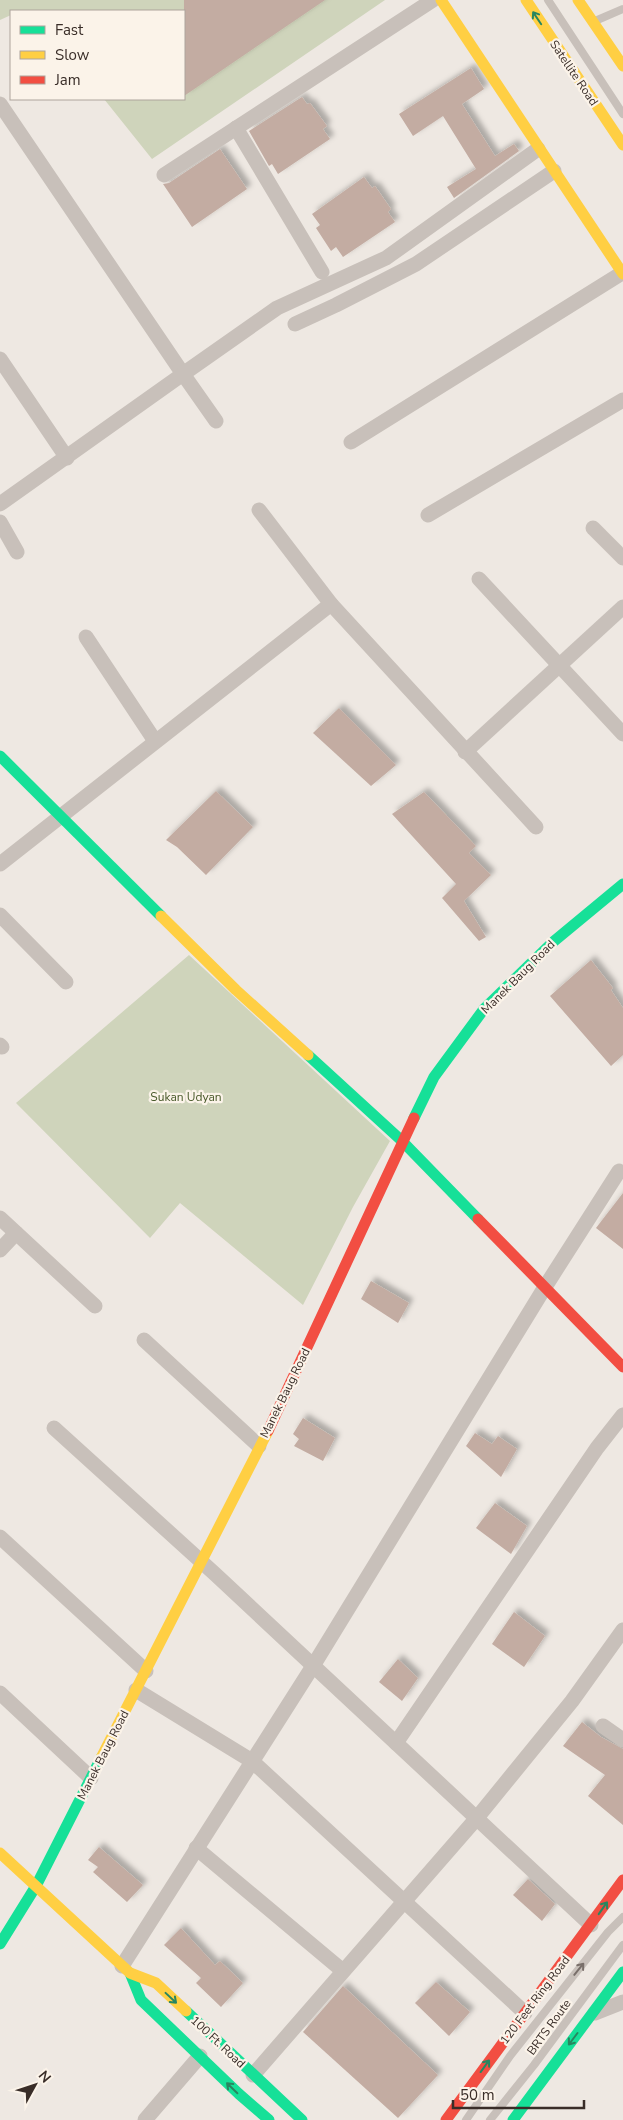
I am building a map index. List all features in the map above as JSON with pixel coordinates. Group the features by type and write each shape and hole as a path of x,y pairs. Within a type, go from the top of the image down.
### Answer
{"street":[{"name":"Satellite Road","path":"526,0 623,145"},
{"path":"578,0 623,66"},
{"path":"164,175 236,128 441,1 623,274 351,442"},
{"path":"0,104 216,420"},
{"path":"236,128 322,272"},
{"path":"0,504 277,308 386,258 538,149"},
{"path":"295,324 416,264 554,171"},
{"path":"0,359 67,458"},
{"path":"428,515 623,400"},
{"path":"259,510 331,604 465,752 536,827"},
{"path":"0,522 17,552"},
{"path":"593,528 623,558"},
{"path":"479,579 561,665 623,734"},
{"path":"0,864 331,604"},
{"path":"465,752 623,607"},
{"path":"86,638 156,741"},
{"path":"0,756 236,990 402,1141 623,1367"},
{"name":"Manek Baug Road","path":"0,1944 36,1886 281,1406 402,1141 434,1077 484,1009 553,942 623,884"},
{"path":"0,915 66,982"},
{"path":"126,1969 196,1848 312,1666 545,1287 619,1171"},
{"path":"0,1218 95,1306"},
{"path":"0,1250 16,1233"},
{"path":"144,1340 259,1446"},
{"path":"396,1743 598,1448 623,1415"},
{"path":"54,1428 591,1925"},
{"path":"0,1537 146,1671"},
{"path":"253,2075 476,1819 572,1701 623,1630"},
{"path":"136,1690 252,1761 525,2013"},
{"path":"0,1693 91,1778"},
{"path":"603,1726 623,1740"},
{"path":"196,1848 343,1972"},
{"name":"100 Ft. Road","path":"0,1853 126,1969 156,1983 302,2120"},
{"name":"120 Feet Ring Road","path":"446,2120 623,1880"},
{"name":"100 Ft. Road","path":"126,1969 141,2000 269,2120"},
{"path":"513,2120 623,1972"},
{"path":"591,2014 623,2002"},
{"path":"145,2120 200,2056"}],"lane":[{"path":"548,0 623,114"},
{"path":"593,22 623,8"},
{"name":"BRTS Route","path":"466,2120 510,2056 608,1932 623,1917"},
{"name":"BRTS Route","path":"490,2120 534,2065 623,1945"}],"green space":[{"path":"0,0 385,0 152,159 105,100 185,100 185,10 10,10 10,15 0,20"},
{"name":"Sukan Udyan","path":"189,955 390,1141 353,1207 303,1305 180,1203 150,1238 16,1103"}],"building":[{"path":"184,0 325,0 185,95"},
{"path":"471,68 484,89 462,104 495,156 514,144 519,151 454,198 447,187 476,169 443,116 413,136 399,114"},
{"path":"302,97 307,104 310,103 327,126 323,129 330,139 278,174 272,164 269,166 249,131"},
{"path":"220,149 247,189 192,227 163,184 169,183"},
{"path":"364,177 372,188 375,186 391,209 388,212 395,222 343,257 336,247 331,251 316,228 320,225 312,214"},
{"path":"339,708 396,765 371,786 313,733"},
{"path":"216,791 253,827 206,875 177,847 166,840"},
{"path":"424,792 476,846 469,853 491,875 464,901 486,937 479,941 442,898 456,884 392,814"},
{"path":"591,960 613,988 611,990 623,1008 623,1055 611,1066 550,996"},
{"path":"623,1193 623,1249 596,1228"},
{"path":"371,1281 409,1303 398,1323 361,1299"},
{"path":"303,1418 335,1438 323,1461 294,1446 299,1439 293,1434"},
{"path":"475,1433 492,1444 498,1436 517,1449 501,1477 466,1446"},
{"path":"495,1503 527,1526 511,1554 476,1528"},
{"path":"514,1612 545,1636 524,1667 492,1644"},
{"path":"398,1659 418,1678 402,1701 379,1682"},
{"path":"582,1722 601,1737 623,1749 623,1825 588,1796 605,1775 563,1746"},
{"path":"99,1847 143,1885 127,1902 93,1872 98,1867 88,1860"},
{"path":"528,1879 555,1904 542,1921 513,1895"},
{"path":"181,1928 215,1965 220,1961 243,1983 221,2007 196,1983 201,1978 164,1945"},
{"path":"436,1982 470,2012 449,2036 415,2003"},
{"path":"343,1986 438,2075 398,2118 303,2032"}],"traffic: fast":[{"path":"0,756 161,916"},
{"path":"414,1118 434,1077 484,1009 553,942 623,884"},
{"path":"308,1055 402,1141 478,1219"},
{"path":"0,1944 36,1886 101,1758"},
{"path":"513,2120 623,1972"},
{"path":"130,1973 141,2000 239,2094 269,2120"},
{"path":"186,2011 302,2120"}],"traffic: slow":[{"path":"441,0 623,274"},
{"path":"526,0 623,145"},
{"path":"578,0 623,66"},
{"path":"161,916 236,990 308,1055"},
{"path":"101,1758 268,1431"},
{"path":"0,1853 130,1973 156,1983 186,2011"}],"traffic: jam":[{"path":"268,1431 414,1118"},
{"path":"478,1219 623,1367"},
{"path":"446,2120 623,1880"}]}
